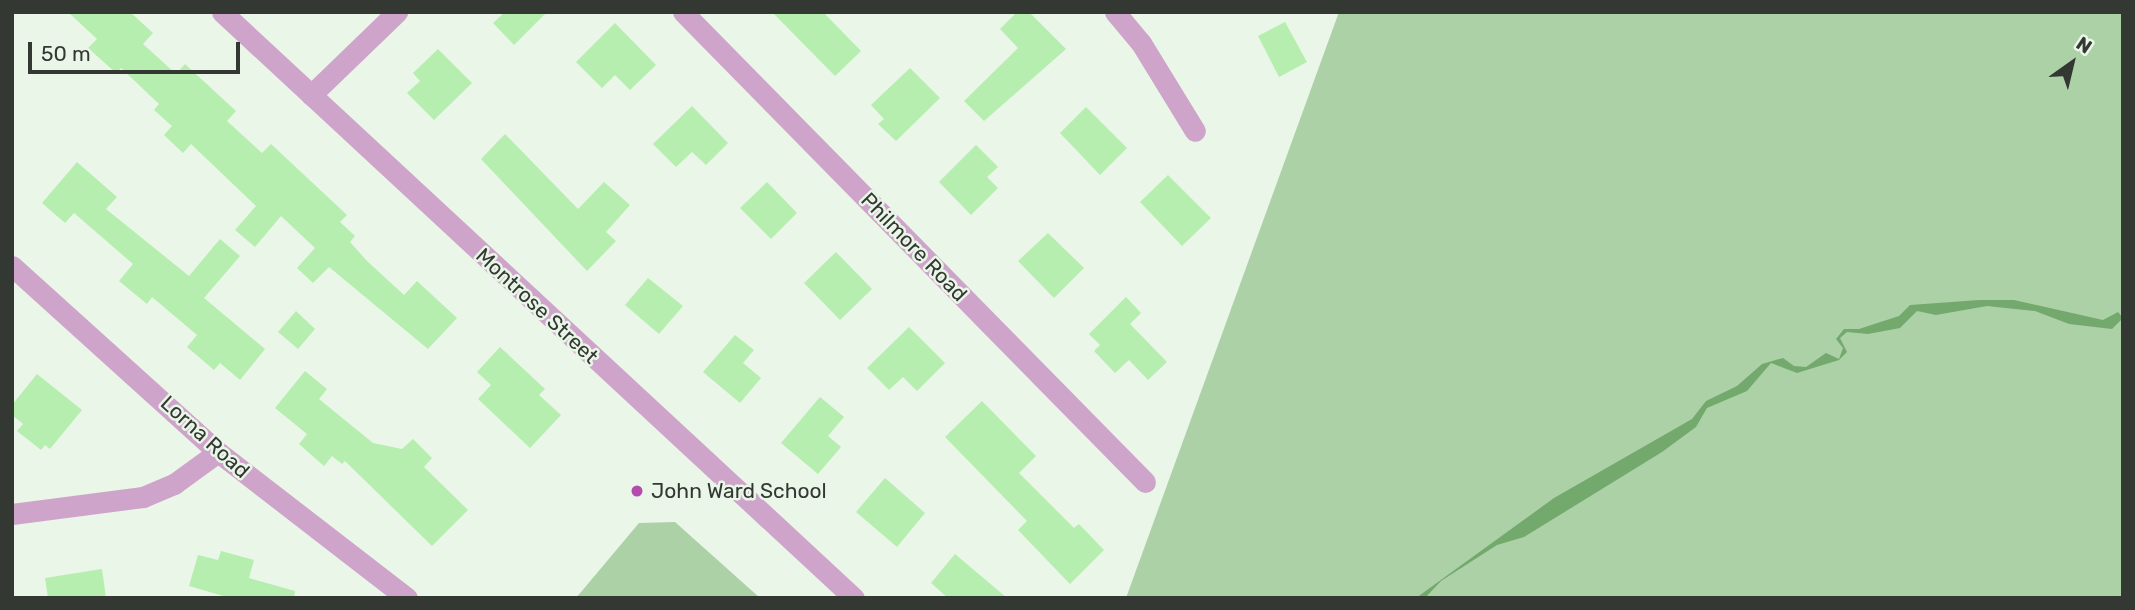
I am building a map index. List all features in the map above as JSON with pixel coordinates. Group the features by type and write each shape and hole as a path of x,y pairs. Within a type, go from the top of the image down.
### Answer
{"street":[{"name":"Montrose Street","path":"222,12 854,598"},
{"path":"311,95 397,12"},
{"name":"Philmore Road","path":"683,12 1145,482"},
{"path":"1115,12 1141,43 1195,131"},
{"name":"Lorna Road","path":"12,266 218,452 407,598"},
{"path":"12,514 143,497 174,484 218,452"}],"shaded area":[{"path":"1339,12 2123,12 2123,598 1126,598"},
{"path":"2014,300 2103,320 2118,312 2123,318 2112,329 2069,324 2035,311 1987,306 1936,315 1917,311 1900,328 1868,334 1847,332 1840,338 1847,352 1839,360 1797,373 1771,363 1747,391 1707,408 1696,427 1662,452 1524,537 1497,545 1441,581 1425,598 1416,598 1554,498 1692,419 1706,401 1737,386 1762,364 1783,358 1794,366 1806,367 1826,353 1839,359 1843,348 1836,339 1844,329 1859,329 1899,316 1910,305"},
{"path":"675,522 760,598 576,598 639,523"}],"building":[{"path":"68,12 130,12 153,33 143,44 176,74 185,64 236,111 227,121 262,153 271,144 347,215 340,222 355,236 350,242 367,261 404,295 417,281 457,318 428,349 329,267 313,283 297,268 315,248 281,216 255,247 235,230 256,206 191,144 183,153 164,135 172,126 154,110 159,104 121,68 116,73 88,48 97,39"},
{"path":"505,12 547,12 514,45 493,23"},
{"path":"772,12 823,12 861,51 835,76"},
{"path":"1017,12 1029,12 1066,49 984,121 964,101 1018,48 1000,29"},
{"path":"1285,22 1307,62 1279,77 1258,36"},
{"path":"615,23 656,65 630,90 615,75 602,88 576,62"},
{"path":"438,49 472,83 434,120 407,93 420,81 413,73"},
{"path":"910,68 940,98 896,141 878,124 884,119 871,105"},
{"path":"692,106 728,143 706,165 692,152 676,167 653,144"},
{"path":"1086,107 1127,148 1100,175 1060,133"},
{"path":"505,134 578,209 604,182 630,205 606,232 616,241 587,271 481,159"},
{"path":"976,145 998,167 987,177 998,188 971,215 939,182"},
{"path":"77,162 117,197 106,209 189,276 220,239 240,256 204,298 265,349 240,380 220,363 214,370 187,347 197,335 152,297 147,304 119,281 133,264 74,213 65,223 42,203"},
{"path":"1168,175 1211,218 1182,246 1140,202"},
{"path":"767,182 797,213 771,239 740,208"},
{"path":"1048,233 1084,268 1054,298 1018,261"},
{"path":"836,252 872,289 840,320 804,283"},
{"path":"648,278 683,306 659,334 625,305"},
{"path":"1126,297 1141,313 1130,324 1167,362 1148,380 1129,360 1115,373 1094,351 1100,345 1089,334"},
{"path":"296,311 315,329 298,349 278,332"},
{"path":"909,327 945,363 917,391 903,377 889,390 867,368"},
{"path":"735,335 754,350 743,363 761,378 740,403 703,372"},
{"path":"500,347 545,389 539,395 561,415 530,448 478,399 491,385 477,372"},
{"path":"305,371 327,389 319,399 373,443 402,449 413,439 432,458 424,467 468,510 432,546 345,461 342,464 332,456 324,466 299,444 307,434 275,408"},
{"path":"37,374 82,410 50,449 45,445 41,450 17,431 23,424 12,415 12,405"},
{"path":"820,397 844,417 828,436 841,447 818,474 781,443"},
{"path":"982,401 1036,456 1019,473 1074,528 1079,524 1104,550 1070,584 1018,530 1027,521 945,437"},
{"path":"885,478 925,513 897,547 856,512"},
{"path":"221,551 254,560 249,578 295,591 294,598 230,598 189,586 198,555 218,560"},
{"path":"955,554 1007,598 948,598 931,583"},
{"path":"102,569 106,598 48,598 45,578"}],"place":[{"name":"John Ward School","path":"637,491"}]}
